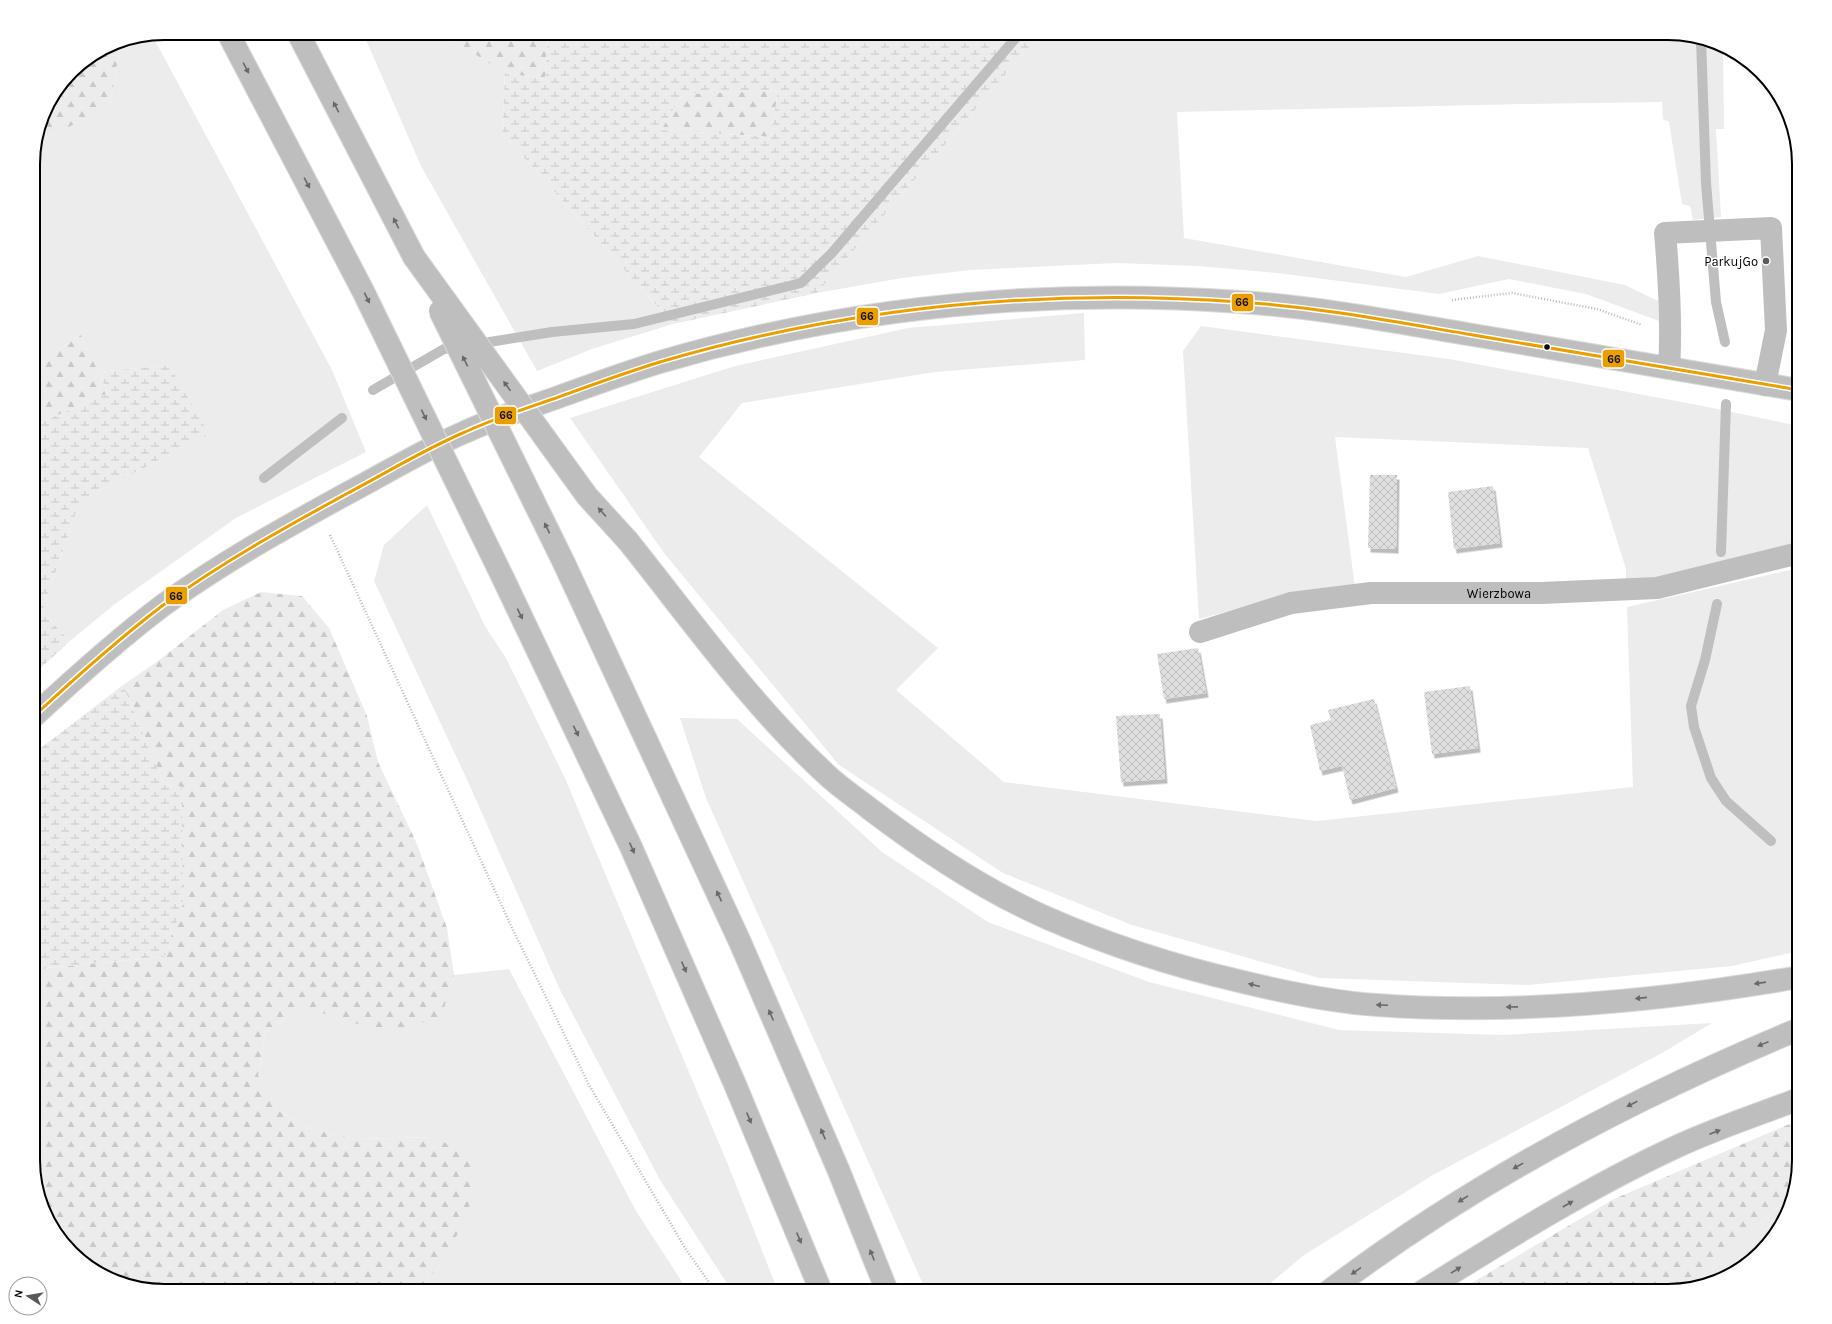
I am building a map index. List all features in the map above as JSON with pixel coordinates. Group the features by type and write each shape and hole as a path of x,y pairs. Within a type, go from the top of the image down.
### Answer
{"main road":[{"path":"232,40 364,291 631,847 734,1082 818,1284"},
{"path":"302,40 414,257 564,563 740,942 838,1169 884,1284"},
{"path":"1669,368 1671,336 1670,298 1665,233 1772,228 1776,330 1765,385"},
{"path":"414,257 587,496 628,541 754,700 829,777 907,838 979,883 1047,918 1130,949 1203,973 1294,994 1375,1005 1442,1008 1532,1006 1611,1001 1792,978"},
{"path":"40,711 85,670 160,608 240,554 318,509 464,432 628,373 681,357 758,338 874,316 947,306 1097,297 1154,297 1277,305 1375,319 1792,389"},
{"name":"Wierzbowa","path":"1200,632 1291,603 1371,593 1542,593 1657,588 1792,555"},
{"path":"1339,1284 1496,1178 1598,1121 1667,1086 1792,1032"},
{"path":"1434,1284 1504,1240 1595,1188 1678,1146 1792,1102"}],"path":[{"path":"1445,301 1512,293 1597,309 1671,336"},
{"path":"318,509 511,924 589,1085 685,1248 710,1284"}],"green space":[{"path":"155,40 332,370 366,452 236,518 115,604 70,641 42,612 80,501 208,434 169,365 98,372 81,335 40,363 40,156 43,138 109,109 120,48 140,42"},
{"path":"366,40 452,40 505,73 502,133 673,324 592,349 537,371 421,166"},
{"path":"452,40 548,40 545,79 505,73"},
{"path":"548,40 1035,40 817,293 673,324 502,133 505,73 545,79","holes":["778,90 771,137 661,130 683,94"]},
{"path":"1035,40 1676,40 1692,42 1723,53 1724,129 1716,129 1721,217 1693,220 1690,206 1682,204 1669,122 1663,119 1662,102 1177,112 1184,238 1406,277 1478,256 1625,285 1658,301 1659,321 1586,294 1509,279 1439,294 1278,273 1197,266 1117,263 970,270 902,278 817,293"},
{"path":"120,48 109,109 43,138 49,117 61,95 71,82 95,61"},
{"path":"778,90 771,137 661,130 683,94"},
{"path":"1084,313 1085,360 935,372 742,403 699,457 938,648 896,690 1004,782 1317,821 1633,787 1627,607 1792,570 1792,953 1732,966 1528,985 1319,978 1132,925 1003,873 839,765 664,553 570,418 735,366 908,328"},
{"path":"1201,326 1449,359 1698,405 1792,425 1792,548 1679,576 1626,582 1626,569 1588,448 1335,437 1355,587 1285,596 1199,619 1183,351"},
{"path":"81,335 108,393 40,423 40,363"},
{"path":"169,365 209,434 80,501 42,612 70,641 44,665 40,662 40,423 108,393 98,372"},
{"path":"427,505 485,626 506,658 564,776 729,1167 775,1284 727,1284 660,1180 560,990 469,784 374,581 384,545"},
{"path":"261,592 302,596 329,628 367,716 378,762 417,844 447,928 454,975 441,1018 393,1030 347,1022 303,1006 265,1033 258,1075 278,1111 315,1130 355,1139 437,1137 473,1162 469,1209 449,1252 425,1284 164,1284 132,1280 109,1271 95,1263 76,1248 61,1229 53,1215 44,1192 40,1168 40,972 47,968 164,957 182,787 164,784 123,685 158,661 223,610"},
{"path":"40,662 44,665 40,669"},
{"path":"123,685 164,784 182,787 183,904 164,957 47,968 40,972 40,749"},
{"path":"680,718 737,719 882,852 988,922 1149,982 1339,1030 1503,1035 1712,1023 1662,1053 1433,1175 1304,1255 1269,1284 923,1284 706,798"},
{"path":"509,969 636,1211 683,1284 425,1284 449,1252 437,1137 355,1139 315,1130 278,1111 258,1075 265,1033 303,1006 347,1022 441,1018 454,975"},
{"path":"1792,1123 1791,1176 1784,1202 1743,1238 1703,1279 1684,1283 1668,1284 1470,1284 1614,1199"},
{"path":"1784,1202 1771,1229 1756,1248 1737,1263 1723,1271 1703,1279 1743,1238"}],"building":[{"path":"1370,475 1397,475 1396,549 1368,548"},
{"path":"1493,486 1500,543 1454,549 1448,492"},
{"path":"1198,648 1206,693 1164,699 1157,654"},
{"path":"1470,686 1478,748 1432,754 1424,692"},
{"path":"1374,699 1396,788 1350,800 1342,766 1320,771 1310,725 1331,720 1328,710"},
{"path":"1160,714 1165,779 1121,782 1116,716"}],"waterway":[{"path":"477,344 552,332 634,324 801,283 831,254 1014,40"},
{"path":"1701,45 1706,183 1716,302 1725,342"},
{"path":"373,390 444,349 460,347"},
{"path":"1721,552 1726,404"},
{"path":"264,478 342,418"},
{"path":"1717,604 1705,660 1691,706 1694,727 1711,778 1726,801 1771,841"}],"transit line":[{"name":"66","path":"40,711 112,646 184,590 277,533 435,446 498,418 647,366 731,343 803,327 875,315 947,306 1020,300 1167,298 1240,302 1298,307 1357,316 1792,389"}],"place":[{"name":"ParkujGo","path":"1766,261"}]}
